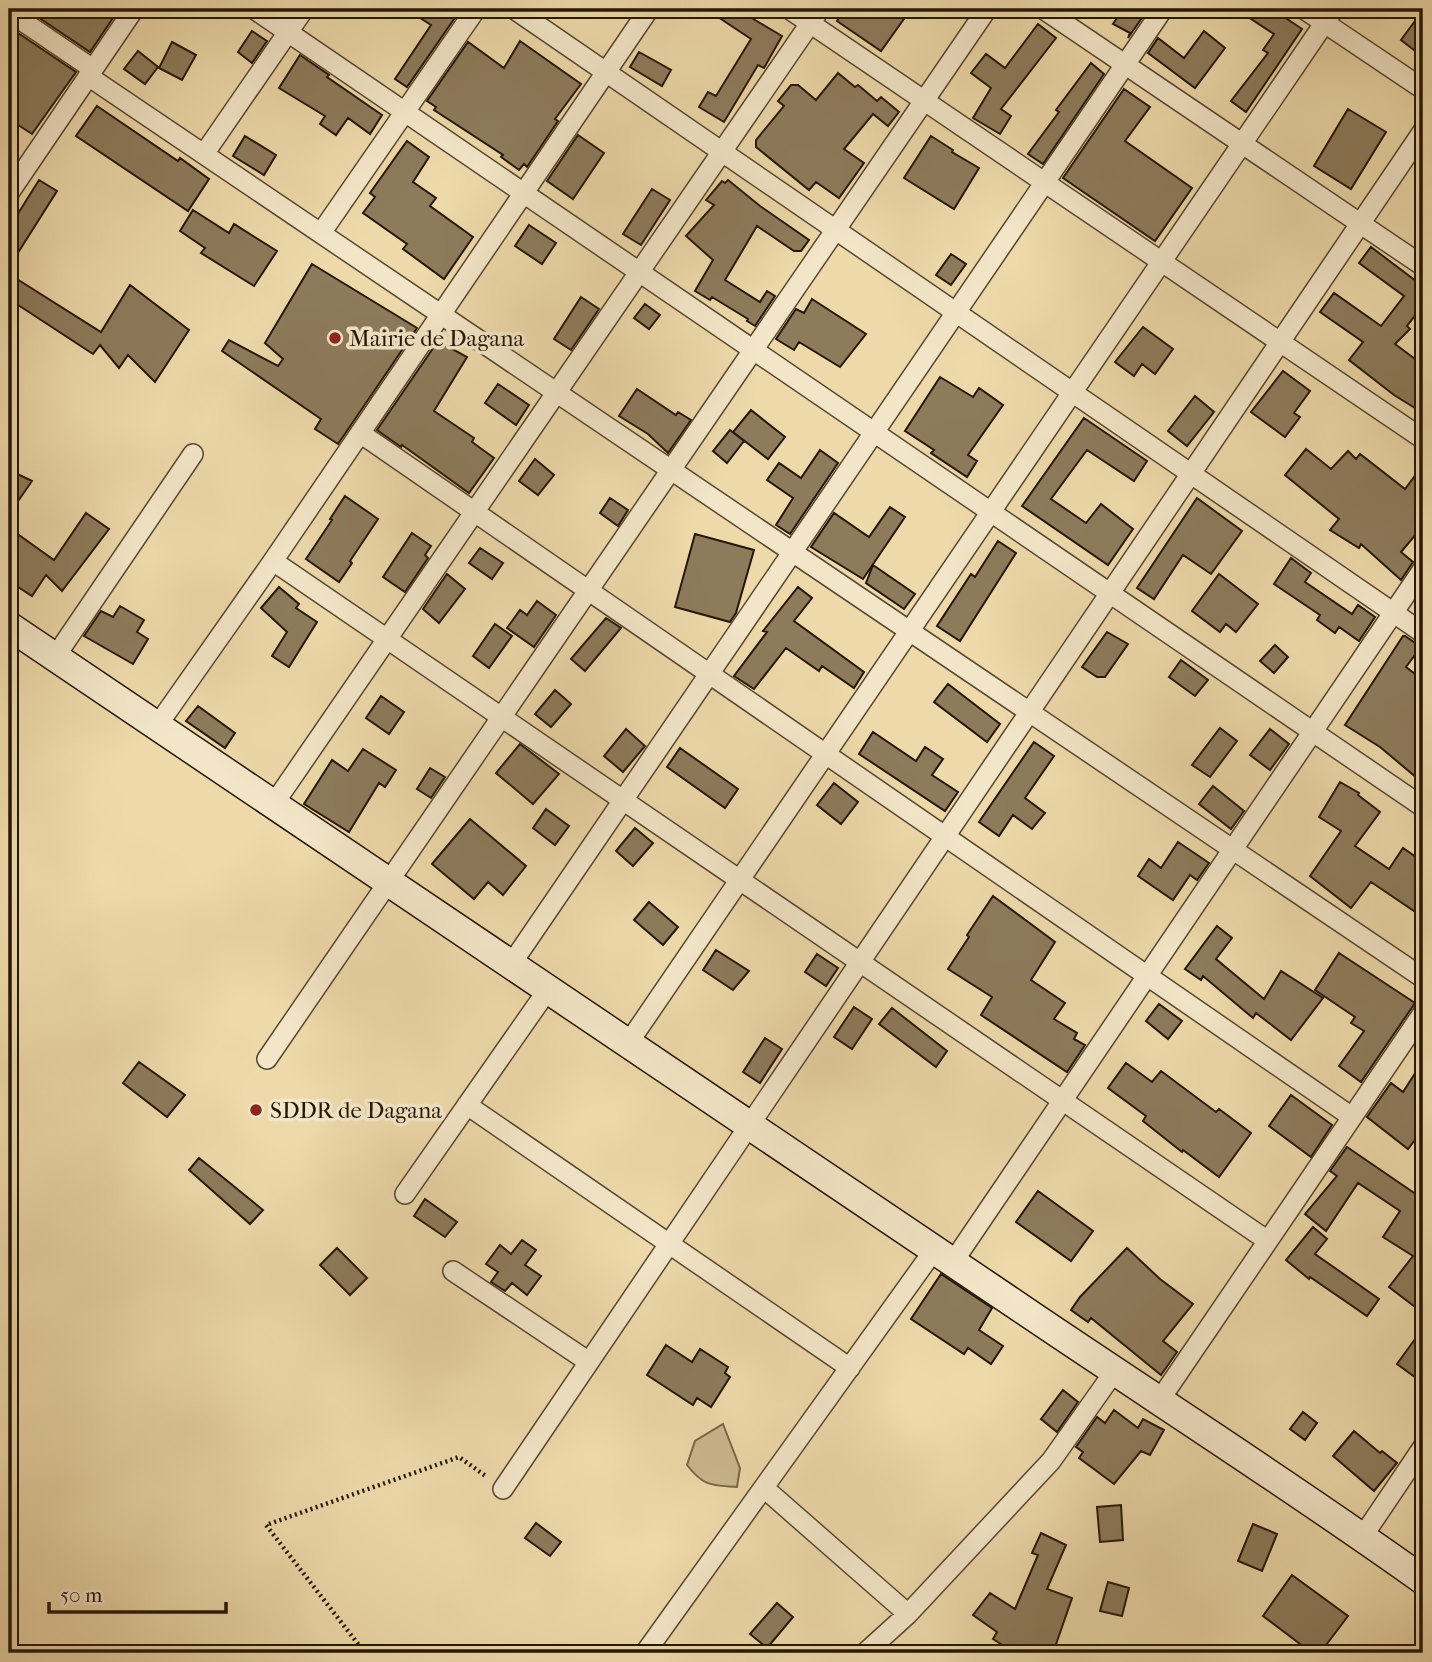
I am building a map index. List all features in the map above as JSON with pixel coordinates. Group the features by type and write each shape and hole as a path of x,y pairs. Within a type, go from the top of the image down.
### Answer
{"street":[{"path":"9,193 134,9"},
{"path":"254,9 1423,807"},
{"path":"204,154 304,9"},
{"path":"321,233 476,9"},
{"path":"514,9 1423,633"},
{"path":"157,726 273,561 649,9"},
{"path":"789,9 815,16 924,101 1423,439"},
{"path":"267,1059 987,9"},
{"path":"1043,9 1423,266"},
{"path":"512,963 1163,9"},
{"path":"1304,9 1329,16 1423,89"},
{"path":"9,12 204,154 1423,978"},
{"path":"273,805 815,16"},
{"path":"629,1042 1329,16"},
{"path":"503,1489 1423,131"},
{"path":"360,433 1352,1117"},
{"path":"55,657 193,454"},
{"path":"273,561 1268,1241"},
{"path":"645,1653 850,1368 944,1256 1062,1101 1423,569"},
{"path":"9,626 512,963 1114,1372 1363,1536 1423,1580"},
{"path":"405,1194 549,988"},
{"path":"1159,1401 1423,1013"},
{"path":"467,1105 850,1368"},
{"path":"453,1271 589,1362"},
{"path":"865,1653 908,1614 1051,1461 1114,1372"},
{"path":"1363,1536 1423,1447"},
{"path":"764,1488 908,1614"}],"path":[{"path":"365,1653 266,1525 459,1457 503,1489"}],"shaded area":[{"path":"723,1424 740,1468 737,1487 709,1484 687,1465 695,1441"}],"building":[{"path":"26,9 119,9 90,52"},
{"path":"406,9 461,9 407,87 395,79 431,25"},
{"path":"706,9 755,9 750,17 782,36 764,68 758,65 724,122 699,107 708,92 716,96 751,39"},
{"path":"845,9 911,9 881,51 837,21"},
{"path":"1123,9 1148,9 1128,38 1130,33 1113,24"},
{"path":"1236,9 1272,9 1302,29 1246,112 1231,101 1268,53 1263,50 1274,34"},
{"path":"1423,10 1423,57 1401,40"},
{"path":"1038,24 1056,38 1001,109 1011,116 1000,134 973,118 991,88 971,73 986,54 1005,68"},
{"path":"9,27 76,72 32,134 9,119"},
{"path":"252,31 267,41 252,63 238,52"},
{"path":"1204,31 1225,48 1195,88 1148,53 1158,38 1184,58"},
{"path":"520,41 581,84 555,119 558,121 527,167 524,164 519,170 501,157 503,155 434,110 436,107 427,101 468,42 504,68"},
{"path":"172,42 196,55 182,80 159,68"},
{"path":"138,51 158,67 145,84 124,69"},
{"path":"639,52 671,70 662,86 630,67"},
{"path":"300,55 382,115 370,134 348,118 336,135 320,124 325,116 279,88"},
{"path":"1091,63 1104,74 1043,164 1028,154"},
{"path":"838,73 877,101 881,97 899,112 888,126 873,114 844,149 864,163 839,198 816,182 809,190 756,147 756,140 784,106 778,101 791,85 798,85 816,100"},
{"path":"1124,89 1150,107 1125,141 1192,188 1155,241 1063,178"},
{"path":"97,106 209,179 188,211 76,136"},
{"path":"1348,109 1386,132 1351,189 1314,166"},
{"path":"578,135 604,153 573,199 547,181"},
{"path":"245,136 276,155 264,175 233,156"},
{"path":"931,136 979,168 954,209 904,178"},
{"path":"407,141 429,157 413,182 436,198 430,206 473,237 444,279 403,249 407,244 363,213 375,197 370,193"},
{"path":"39,180 57,191 9,267 9,228"},
{"path":"728,180 809,240 801,251 794,251 757,226 725,280 760,302 767,291 775,296 755,326 712,297 710,300 695,291 713,260 686,236 714,205 706,200 722,181 725,183"},
{"path":"652,189 670,200 641,245 623,234"},
{"path":"193,210 229,233 234,224 277,251 254,286 201,253 205,248 180,231"},
{"path":"529,225 556,243 542,264 515,246"},
{"path":"1371,247 1416,281 1418,277 1423,278 1423,310 1421,308 1407,326 1410,329 1395,344 1419,362 1415,367 1423,373 1423,413 1394,395 1349,360 1363,342 1320,312 1334,293 1381,326 1404,296 1359,263"},
{"path":"951,254 966,264 951,285 936,275"},
{"path":"312,264 417,328 338,444 315,429 321,419 222,351 229,340 278,366 283,359 265,343"},
{"path":"9,274 101,332 130,285 189,330 155,382 128,355 119,368 100,345 93,354 9,299"},
{"path":"581,297 599,309 571,350 554,339"},
{"path":"812,299 866,334 840,367 799,342 794,350 776,339 796,309 804,313"},
{"path":"645,304 660,315 649,329 634,318"},
{"path":"1143,327 1173,349 1155,374 1142,364 1134,376 1115,362"},
{"path":"438,341 467,357 434,411 474,438 472,442 494,458 469,493 377,430"},
{"path":"1283,371 1310,391 1294,413 1300,417 1285,437 1251,412"},
{"path":"940,377 973,397 979,388 1003,405 968,455 977,461 967,477 931,453 934,450 905,431"},
{"path":"498,384 529,405 516,425 485,403"},
{"path":"637,389 676,415 678,412 691,420 668,453 648,434 619,416"},
{"path":"1195,396 1214,412 1187,446 1168,431"},
{"path":"751,410 785,437 768,459 733,432"},
{"path":"1084,418 1147,461 1134,481 1087,450 1051,499 1086,523 1101,504 1133,529 1108,565 1022,506"},
{"path":"730,430 744,441 727,463 713,451"},
{"path":"1306,449 1331,469 1348,451 1356,459 1360,454 1405,489 1423,465 1423,526 1401,552 1413,562 1401,580 1361,544 1359,548 1330,530 1339,519 1285,475"},
{"path":"820,450 838,463 790,534 776,525 793,498 767,480 779,463 801,478"},
{"path":"535,459 554,475 538,495 519,481"},
{"path":"9,470 32,481 9,514"},
{"path":"345,496 378,519 339,582 306,559"},
{"path":"610,498 628,510 618,526 600,513"},
{"path":"1197,498 1242,531 1211,574 1183,555 1154,599 1137,588"},
{"path":"890,507 905,517 863,579 811,547 834,513 869,537"},
{"path":"86,513 109,529 62,591 46,575 32,596 9,581 9,528 54,560"},
{"path":"412,533 431,546 425,555 428,558 405,592 383,577"},
{"path":"695,534 754,550 736,613 730,622 675,607"},
{"path":"998,541 1016,553 960,641 937,626 971,574 975,577"},
{"path":"480,548 503,563 492,579 469,563"},
{"path":"1291,558 1311,573 1305,582 1352,614 1358,605 1375,617 1359,641 1339,627 1335,633 1317,620 1320,615 1274,584"},
{"path":"873,565 915,594 904,609 866,583"},
{"path":"447,574 465,589 439,623 423,609"},
{"path":"1219,574 1258,604 1236,632 1226,624 1220,632 1192,611"},
{"path":"279,587 299,604 296,608 317,622 289,667 272,656 287,632 261,608"},
{"path":"798,587 812,598 794,621 864,672 854,688 822,666 819,671 786,648 754,689 734,676 767,632 763,631"},
{"path":"537,601 556,615 534,647 507,628 520,610 527,615"},
{"path":"120,606 144,620 137,632 148,639 133,664 84,636 101,611 113,617"},
{"path":"606,618 621,628 585,671 571,659"},
{"path":"495,624 512,636 489,668 473,656"},
{"path":"1107,632 1128,644 1105,677 1097,677 1082,667"},
{"path":"1403,636 1421,647 1406,667 1423,680 1423,783 1380,747 1345,725"},
{"path":"1275,645 1288,657 1274,673 1260,661"},
{"path":"1181,660 1208,680 1195,696 1169,677"},
{"path":"948,684 1000,724 987,742 934,702"},
{"path":"555,690 571,704 551,727 535,714"},
{"path":"381,696 404,712 389,734 366,718"},
{"path":"198,706 235,733 225,748 186,721"},
{"path":"1220,728 1237,741 1210,777 1192,765"},
{"path":"626,729 645,746 623,772 604,756"},
{"path":"1270,729 1289,744 1270,770 1250,755"},
{"path":"873,732 916,761 925,747 943,759 932,775 958,792 945,811 859,754"},
{"path":"1034,742 1054,756 1025,798 1045,813 1032,829 1013,815 999,836 979,822"},
{"path":"520,744 559,774 533,804 496,773"},
{"path":"680,748 738,789 725,808 667,767"},
{"path":"363,749 396,770 385,787 379,783 349,832 304,804 332,760 348,771"},
{"path":"430,768 445,777 431,798 417,789"},
{"path":"1340,782 1359,793 1358,795 1380,812 1355,846 1389,869 1403,848 1423,862 1423,917 1371,882 1351,908 1310,876 1341,831 1319,817"},
{"path":"834,783 858,802 841,824 817,805"},
{"path":"1213,786 1244,811 1231,829 1199,804"},
{"path":"546,809 569,826 555,845 533,828"},
{"path":"470,819 526,866 503,895 488,882 474,899 432,864"},
{"path":"635,828 653,843 633,866 616,851"},
{"path":"1178,842 1209,863 1197,880 1190,875 1173,900 1138,876 1149,859 1161,868"},
{"path":"993,896 1055,942 1031,980 1065,1003 1054,1019 1077,1033 1074,1039 1085,1045 1067,1072 981,1015 992,997 948,969"},
{"path":"649,902 678,927 663,945 634,920"},
{"path":"1217,926 1232,938 1216,959 1264,999 1281,971 1323,998 1291,1040 1256,1013 1253,1018 1203,976 1201,980 1185,969"},
{"path":"716,950 749,971 733,990 703,970"},
{"path":"1339,953 1415,1003 1361,1082 1339,1066 1364,1031 1351,1023 1355,1017 1315,990"},
{"path":"817,954 838,968 826,986 805,972"},
{"path":"1159,1004 1182,1021 1168,1039 1146,1021"},
{"path":"854,1007 872,1019 852,1049 834,1037"},
{"path":"892,1008 947,1051 936,1067 879,1024"},
{"path":"765,1038 782,1049 760,1083 743,1072"},
{"path":"1423,1061 1423,1129 1408,1149 1367,1117 1391,1083 1403,1092"},
{"path":"139,1062 185,1095 167,1117 123,1083"},
{"path":"1126,1063 1152,1082 1161,1071 1216,1112 1219,1109 1251,1133 1219,1177 1143,1121 1146,1116 1108,1088"},
{"path":"1291,1095 1332,1125 1311,1157 1269,1126"},
{"path":"1347,1147 1423,1199 1423,1313 1389,1287 1413,1256 1383,1237 1400,1211 1358,1183 1326,1231 1305,1214 1337,1176 1330,1171"},
{"path":"199,1158 263,1210 250,1224 189,1170"},
{"path":"1038,1191 1093,1231 1071,1261 1016,1222"},
{"path":"425,1199 457,1222 445,1237 414,1216"},
{"path":"1313,1227 1327,1239 1315,1254 1379,1299 1367,1316 1310,1277 1309,1279 1286,1260"},
{"path":"522,1240 536,1250 525,1265 541,1276 527,1295 512,1283 505,1291 491,1282 498,1272 486,1264 500,1245 511,1254"},
{"path":"337,1248 367,1278 350,1295 320,1265"},
{"path":"1127,1248 1160,1279 1193,1304 1163,1341 1177,1352 1161,1375 1091,1318 1088,1322 1071,1310"},
{"path":"941,1274 992,1308 979,1330 1003,1346 991,1364 968,1348 964,1354 911,1319"},
{"path":"1423,1328 1423,1383 1397,1364"},
{"path":"666,1345 692,1362 700,1349 728,1367 725,1373 730,1377 711,1407 697,1398 693,1405 647,1375"},
{"path":"1063,1390 1078,1402 1057,1432 1041,1419"},
{"path":"1114,1410 1138,1428 1143,1419 1164,1430 1150,1455 1141,1451 1114,1484 1079,1458 1083,1452 1076,1447 1097,1417 1105,1423"},
{"path":"1303,1412 1317,1423 1305,1440 1290,1429"},
{"path":"1354,1431 1380,1453 1382,1451 1397,1463 1374,1491 1333,1456"},
{"path":"1121,1505 1123,1540 1100,1542 1097,1507"},
{"path":"536,1523 561,1542 550,1556 525,1538"},
{"path":"1253,1524 1277,1534 1262,1571 1238,1561"},
{"path":"1041,1533 1066,1545 1047,1589 1072,1598 1053,1653 1015,1653 993,1639 997,1632 973,1615 990,1593 1015,1609 1038,1555 1032,1553"},
{"path":"1292,1575 1348,1616 1320,1653 1312,1653 1263,1616"},
{"path":"1108,1582 1129,1588 1122,1616 1100,1611"},
{"path":"777,1603 793,1617 767,1648 750,1634"}],"place":[{"name":"Mairie de Dagana","path":"335,338"},
{"name":"SDDR de Dagana","path":"256,1110"}]}
